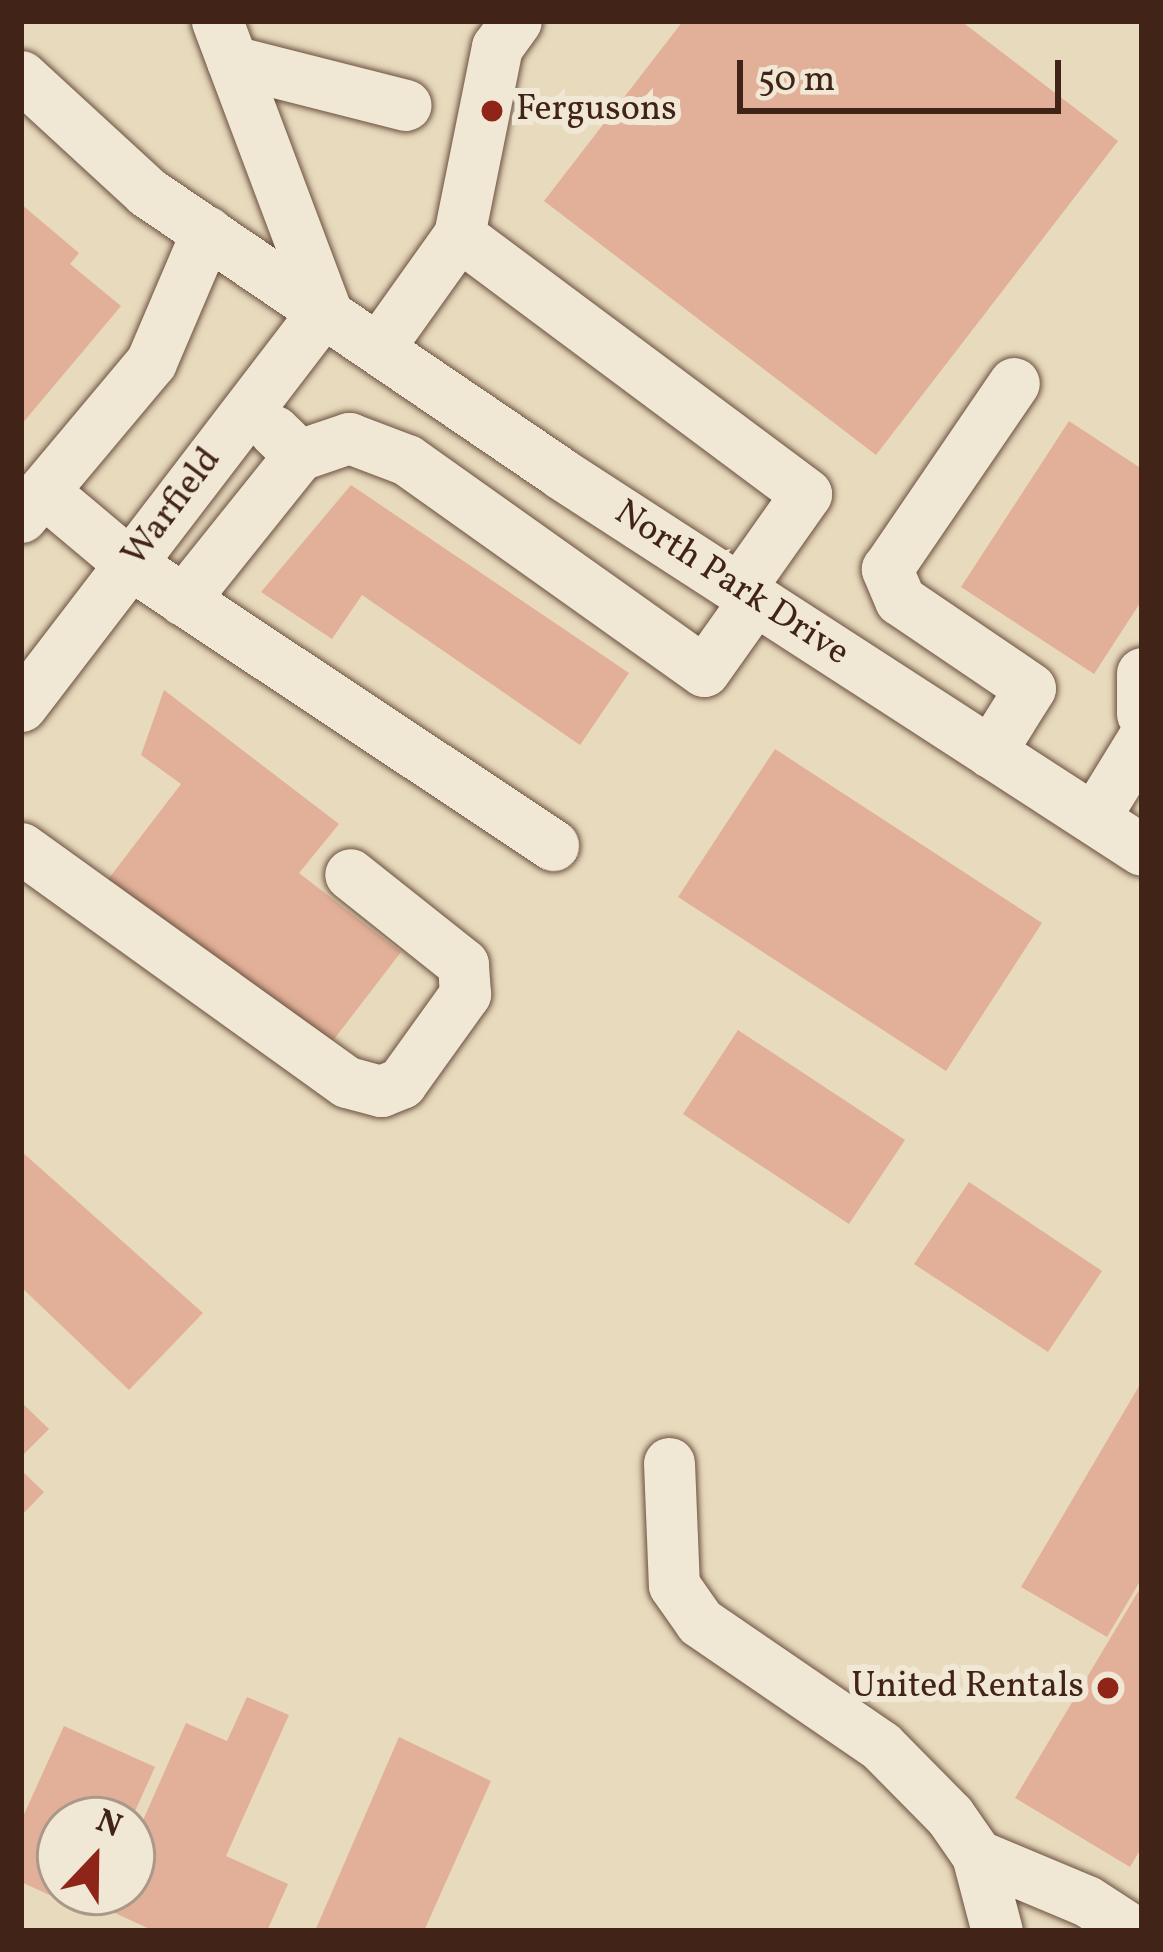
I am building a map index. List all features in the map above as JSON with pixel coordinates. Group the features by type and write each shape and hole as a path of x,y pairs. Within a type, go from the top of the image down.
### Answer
{"street":[{"path":"380,347 459,235 497,46 516,21"},
{"path":"224,41 406,105"},
{"path":"224,41 325,309"},
{"name":"North Park Drive","path":"21,76 147,192 747,594 1142,850"},
{"path":"206,231 152,362 32,504 553,845"},
{"path":"183,600 299,455 350,438 407,460 704,671 806,494 459,235"},
{"name":"Warfield","path":"21,706 325,309"},
{"path":"990,752 1030,688 901,600 887,569 1015,383"},
{"path":"407,460 451,397"},
{"path":"249,408 299,455"},
{"path":"858,666 901,600"},
{"path":"1142,674 1142,714"},
{"path":"1094,818 1142,740"},
{"path":"21,848 347,1082 381,1091 401,1083 465,994 463,964 350,874"},
{"path":"669,1463 674,1585 700,1622 880,1746 977,1856 1087,1901 1133,1931"},
{"path":"977,1856 997,1931"}],"building":[{"path":"683,21 961,21 1118,141 876,455 544,201"},
{"path":"21,204 79,253 70,264 121,306 21,425"},
{"path":"1069,421 1142,469 1142,600 1094,674 961,587"},
{"path":"351,485 629,673 580,745 362,595 332,639 261,592"},
{"path":"164,690 339,824 299,873 401,952 322,1055 103,886 181,784 141,755"},
{"path":"775,749 1042,923 946,1071 678,897"},
{"path":"738,1030 905,1140 849,1224 683,1114"},
{"path":"21,1151 203,1313 129,1390 21,1287"},
{"path":"969,1182 1102,1271 1048,1352 914,1264"},
{"path":"1142,1381 1142,1578 1107,1637 1021,1587"},
{"path":"21,1402 49,1429 21,1457"},
{"path":"21,1470 44,1492 21,1516"},
{"name":"United Rentals","path":"1142,1585 1142,1847 1130,1867 1015,1798"},
{"path":"247,1697 289,1715 226,1856 288,1884 267,1931 154,1931 121,1916 156,1916 154,1796 186,1723 227,1741"},
{"path":"64,1726 155,1767 142,1796 36,1796 36,1889 21,1882 21,1821"},
{"path":"399,1737 491,1781 424,1931 315,1931"}],"place":[{"name":"Fergusons","path":"492,111"},
{"name":"United Rentals","path":"1108,1688"}]}
